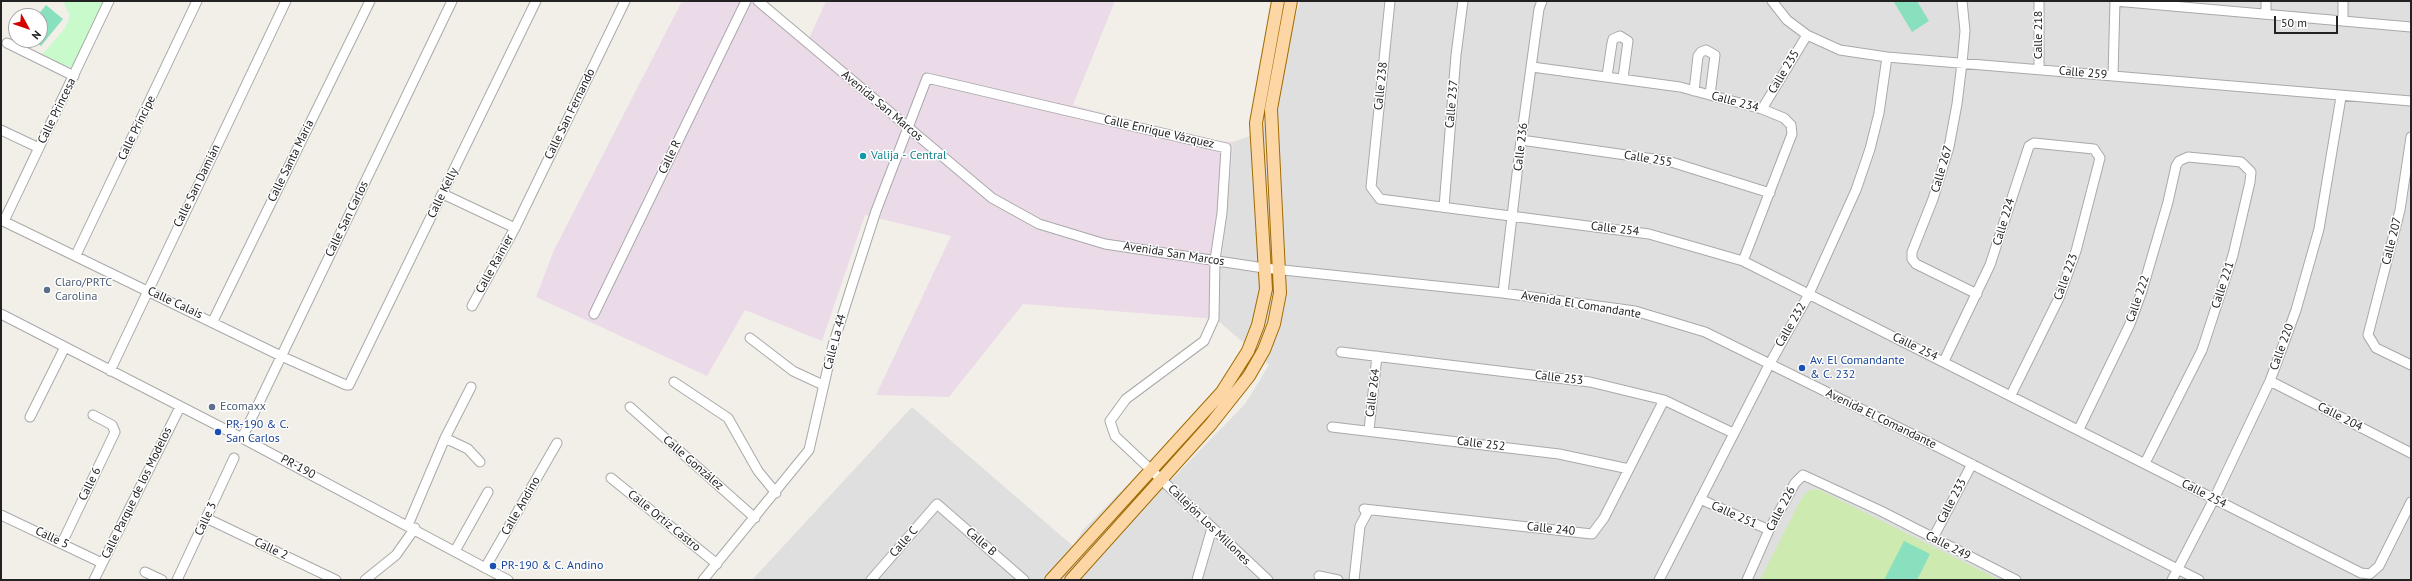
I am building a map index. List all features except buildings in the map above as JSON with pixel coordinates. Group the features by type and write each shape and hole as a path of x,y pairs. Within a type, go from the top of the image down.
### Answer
{"main road":[{"path":"1051,580 1222,392 1248,351 1258,325 1266,289 1256,123 1278,1"},
{"path":"1071,580 1236,395 1264,350 1274,324 1280,293 1271,109 1291,1"}],"street":[{"name":"Calle Princesa","path":"2,221 39,148 109,1"},
{"name":"Calle Príncipe","path":"76,255 197,1"},
{"name":"Calle San Damián","path":"110,371 286,1"},
{"name":"Calle Santa María","path":"213,321 370,1"},
{"name":"Calle San Carlos","path":"242,438 452,1"},
{"name":"Calle Kelly","path":"349,385 536,1"},
{"name":"Calle San Fernando","path":"515,228 625,1"},
{"name":"Calle R","path":"594,314 746,1"},
{"name":"Avenida San Marcos","path":"758,1 992,198 1039,224 1104,244 1264,268"},
{"name":"Calle 238","path":"1373,170 1390,1"},
{"name":"Calle 237","path":"1444,207 1456,55 1463,1"},
{"name":"Calle 236","path":"1503,293 1514,216 1521,140 1542,1"},
{"name":"Calle 259","path":"1772,1 1787,20 1807,35 1840,50 1886,57 2039,69 2340,97 2411,101"},
{"name":"Calle 267","path":"1962,1 1964,31 1962,63 1949,147 1934,199 1912,252 1912,258 1916,264 1977,294"},
{"name":"Calle 218","path":"2038,1 2039,69"},
{"path":"2113,76 2115,1 2190,4 2266,14 2411,27"},
{"path":"2266,1 2266,14"},
{"path":"2343,1 2343,21"},
{"name":"Calle 235","path":"1762,109 1807,35"},
{"path":"1607,76 1613,39 1620,36 1628,41 1623,78"},
{"path":"7,43 74,76"},
{"path":"1694,91 1698,56 1701,52 1706,50 1712,51 1715,60 1710,95"},
{"name":"Calle 232","path":"1659,580 1768,365 1808,296 1856,190 1870,149 1879,113 1886,57"},
{"name":"Calle 234","path":"1532,67 1623,78 1694,91 1762,109 1784,118 1791,125 1792,134 1743,261"},
{"name":"Calle La 44","path":"703,580 776,493 809,450 838,328 876,211 928,78"},
{"name":"Calle Enrique Vázquez","path":"928,78 1226,148 1222,213 1216,260 1214,319 1204,341 1126,399 1110,421 1115,436 1150,470"},
{"name":"Calle 220","path":"2172,580 2214,499 2270,381 2296,310 2319,229 2340,97"},
{"path":"1,130 39,148"},
{"name":"Calle 207","path":"2411,137 2400,210 2368,335 2376,348 2411,365"},
{"name":"Calle 255","path":"1521,140 1668,160 1770,193"},
{"name":"Calle 224","path":"1944,361 1977,294 2001,235 2025,153 2029,146 2034,143 2094,149 2097,153"},
{"name":"Calle 223","path":"2011,396 2059,298 2073,258 2100,158 2097,153"},
{"name":"Calle 221","path":"2145,463 2202,350 2233,255 2250,182 2251,172 2241,162 2188,158 2178,161"},
{"name":"Calle 222","path":"2079,429 2130,324 2142,291 2178,161"},
{"name":"Calle 254","path":"1373,170 1371,187 1380,199 1649,234 1743,261 1808,296 1944,361 2361,573 2370,574 2379,566 2411,502"},
{"name":"Calle Rainier","path":"443,194 515,228 472,306"},
{"name":"Calle Calais","path":"2,221 213,321 281,356 349,385"},
{"name":"Avenida El Comandante","path":"1264,268 1503,293 1635,311 1705,332 1768,365 1972,464 2199,580"},
{"name":"PR-190","path":"1,314 242,438 508,580"},
{"path":"750,338 793,371 824,385"},
{"path":"30,417 65,347"},
{"path":"1341,352 1377,356"},
{"name":"Calle 253","path":"1377,356 1590,382 1664,400 1733,433"},
{"name":"Calle 264","path":"1369,430 1377,356"},
{"name":"Calle 204","path":"2270,381 2411,454"},
{"path":"674,382 728,418 758,471 776,493"},
{"path":"365,580 396,555 411,527 445,438 471,387"},
{"name":"Calle 240","path":"1354,580 1360,526 1367,513 1364,509 1592,534 1604,518 1664,400"},
{"name":"Calle Parque de los Modelos","path":"94,580 180,407"},
{"name":"Calle González","path":"630,407 755,518"},
{"name":"Calle 6","path":"62,543 115,432 112,425 93,415"},
{"name":"Calle 252","path":"1332,427 1369,430 1559,454 1629,469"},
{"path":"445,438 468,449 480,462"},
{"name":"Calle Andino","path":"484,568 557,443"},
{"name":"Calle 3","path":"177,580 234,458"},
{"name":"Calle 233","path":"1932,538 1972,464"},
{"name":"Callejón Los Millones","path":"1150,470 1162,479 1268,580"},
{"name":"Calle 226","path":"1747,580 1769,530 1794,482 1803,475 1880,511"},
{"name":"Calle Ortíz Castro","path":"611,478 717,564"},
{"path":"455,552 488,492"},
{"name":"Calle 251","path":"1700,499 1769,530"},
{"name":"Calle C","path":"871,580 937,504"},
{"name":"Calle B","path":"937,504 1024,580"},
{"name":"Calle 249","path":"1880,511 2016,580"},
{"name":"Calle 5","path":"1,514 102,563"},
{"name":"Calle 2","path":"206,518 336,580"},
{"path":"1197,580 1212,528"},
{"path":"144,572 162,580"},
{"path":"1319,576 1338,580"}],"shaded area":[{"path":"682,1 754,1 807,43 826,1 1115,1 1073,105 1205,140 1233,142 1216,319 1023,304 949,397 876,395 951,236 865,215 822,341 745,310 707,376 536,297 554,250"},
{"path":"1300,1 2411,1 2411,580 752,580 912,407 1073,546 1083,530 1135,477 1142,474 1166,485 1245,404 1269,365 1216,319 1233,142 1261,132"}],"green space":[{"path":"63,1 104,1 75,63 71,67 62,65 42,55 65,28 70,16"},
{"path":"1917,1 1929,21 1912,32 1894,2"},
{"path":"46,5 63,19 48,37 48,8 44,8"},
{"path":"1813,489 1820,490 2000,580 1760,580 1800,501 1807,492"},
{"path":"1904,541 1930,554 1917,580 1884,580"}],"place":[{"name":"Valija - Central","path":"863,156"},
{"name":"Claro/PRTC Carolina","path":"47,290"},
{"name":"Av. El Comandante & C. 232","path":"1802,368"},
{"name":"Ecomaxx","path":"212,407"},
{"name":"PR-190 & C. San Carlos","path":"218,432"},
{"name":"PR-190 & C. Andino","path":"493,566"}]}
